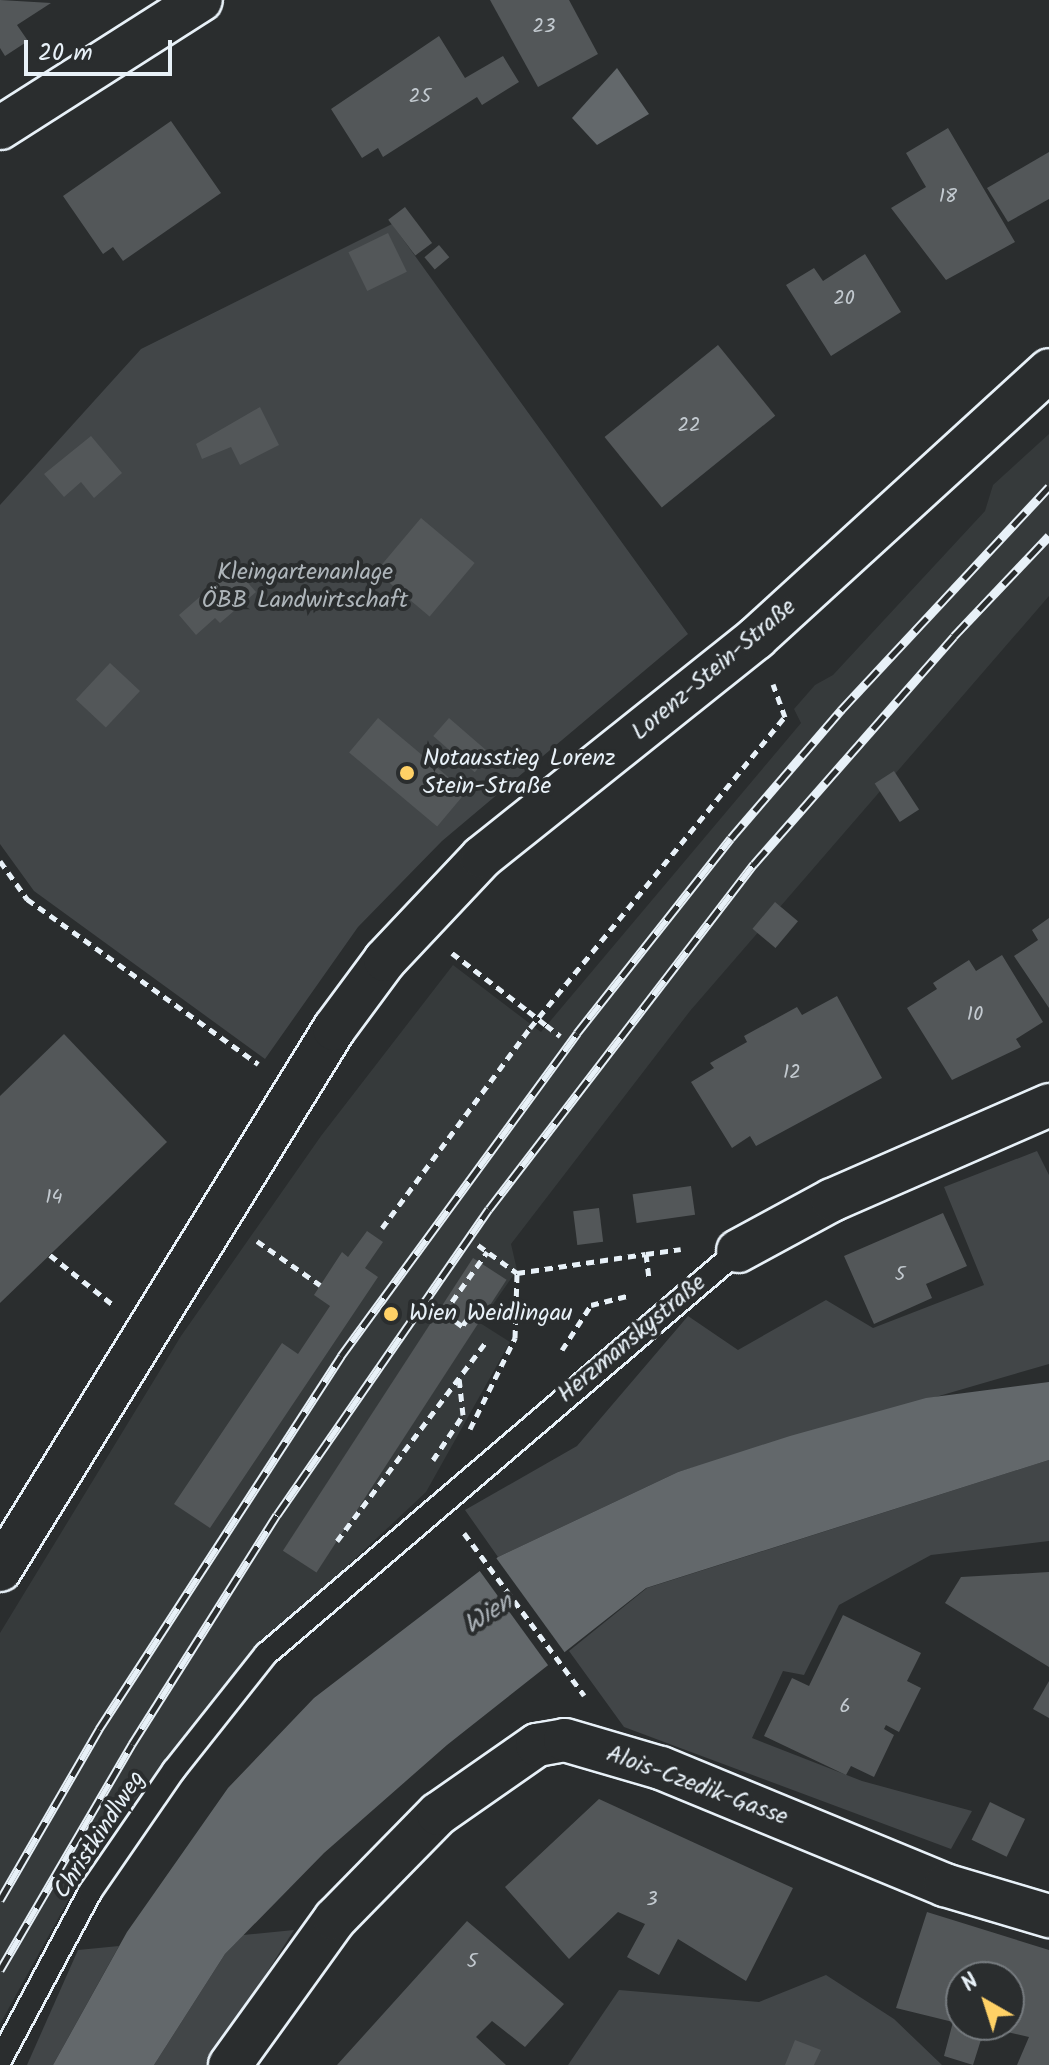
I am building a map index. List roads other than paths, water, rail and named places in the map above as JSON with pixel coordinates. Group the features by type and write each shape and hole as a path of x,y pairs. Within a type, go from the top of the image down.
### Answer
{"street":[{"path":"0,128 201,0"},
{"name":"Lorenz-Stein-Straße","path":"0,1570 283,1080 385,960 482,857 756,638 1049,370"},
{"name":"Herzmanskystraße","path":"738,1251 832,1200 1049,1105"},
{"name":"Alois-Czedik-Gasse","path":"230,2065 335,1919 438,1814 537,1745 565,1740 661,1768 945,1885 1049,1916"}],"lane":[{"name":"Herzmanskystraße","path":"266,1654 738,1251"},
{"name":"Christkindlweg","path":"0,2060 90,1892 174,1770 266,1654"}],"water":[{"path":"617,68 649,114 597,145 572,118"},
{"name":"Wien","path":"1049,1382 1049,1460 646,1588 447,1745 324,1853 225,1954 154,2065 53,2065 127,1932 228,1788 314,1698 498,1557 678,1472 790,1436 926,1398"}],"railway":[{"path":"0,1900 99,1729 341,1356 577,1033 731,838 841,710 1049,487"},
{"path":"0,1970 132,1744 277,1515 489,1209 754,864 954,636 1049,536"}],"place":[{"name":"Notausstieg Lorenz Stein-Straße","path":"407,773"},
{"name":"Wien Weidlingau","path":"391,1314"}],"park label":[{"name":"Kleingartenanlage ÖBB Landwirtschaft","path":"305,587"}]}
